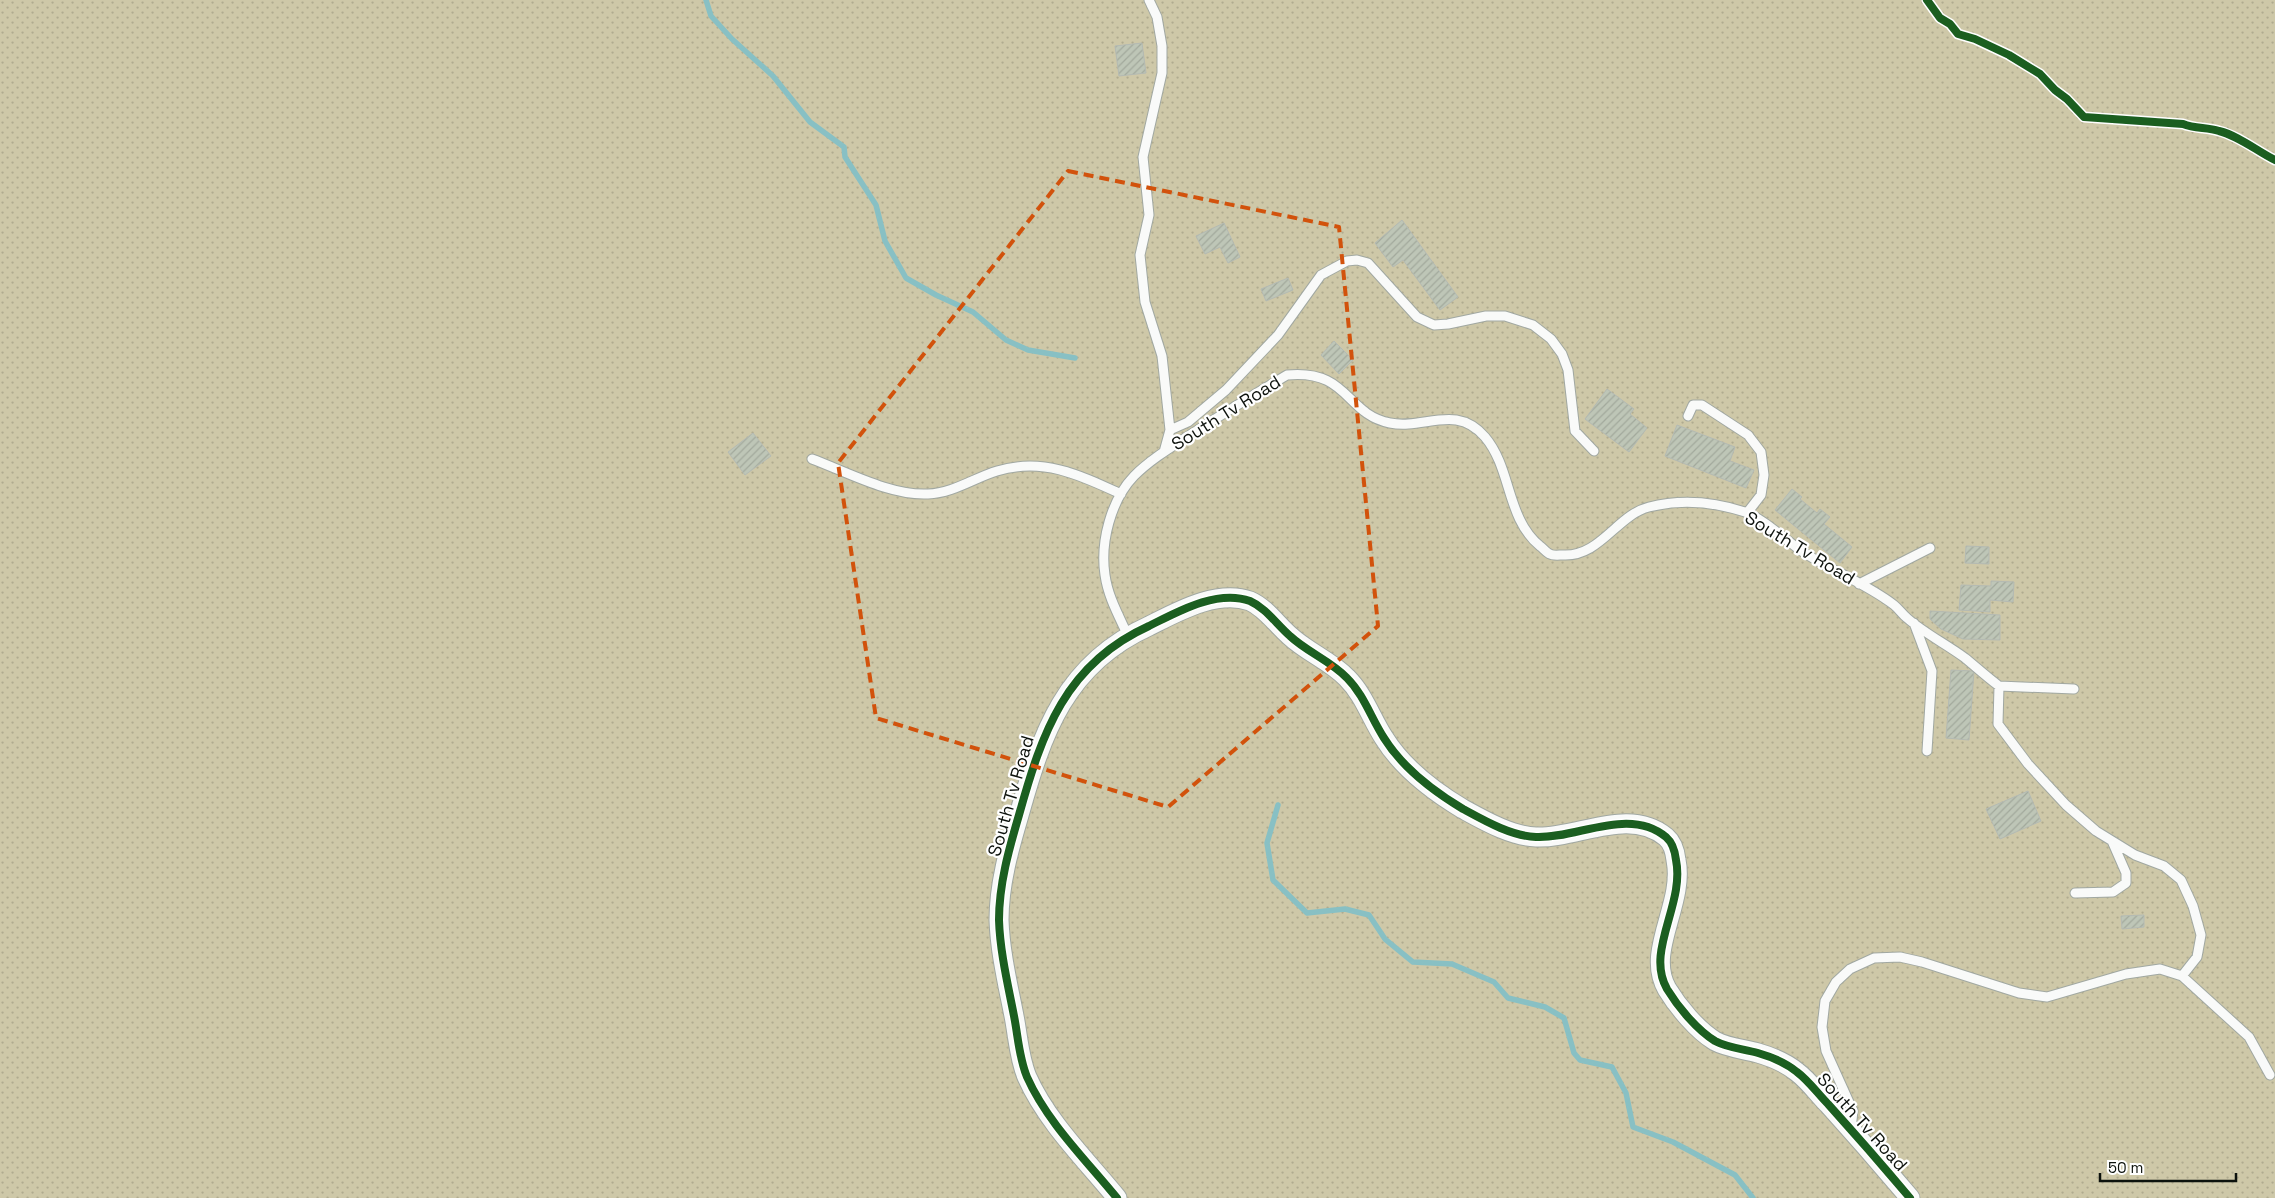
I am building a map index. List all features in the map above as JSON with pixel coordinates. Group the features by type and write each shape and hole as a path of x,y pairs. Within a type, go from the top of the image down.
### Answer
{"street":[{"name":"South Tv Road","path":"1117,1198 1052,1120 1027,1076 1021,1055 1003,956 999,921 1000,892 1007,858 1034,760 1048,725 1067,694 1089,666 1109,648 1128,636 1177,612 1210,601 1230,598 1249,601 1262,609 1292,638 1347,678 1362,697 1385,741 1399,758 1418,776 1460,807 1516,835 1548,838 1614,824 1651,829 1664,835 1672,844 1679,880 1660,956 1661,975 1666,987 1696,1025 1714,1040 1760,1053 1780,1061 1799,1074 1849,1127 1910,1198"}],"lane":[{"name":"South Tv Road","path":"1149,0 1157,17 1162,46 1162,73 1143,157 1149,215 1140,255 1145,302 1162,356 1170,430 1164,452"},
{"path":"1170,430 1188,422 1226,390 1278,335 1321,275 1347,261 1357,260 1368,263 1417,317 1434,325 1486,316 1505,316 1532,325 1551,339 1562,354 1568,370 1575,431 1594,451"},
{"name":"South Tv Road","path":"1164,452 1287,375 1305,373 1327,379 1374,418 1389,423 1403,424 1443,419 1462,421 1474,427 1486,438 1496,457 1518,520 1530,538 1550,554 1572,555 1590,548 1610,535 1627,518 1647,507 1670,503 1706,503 1747,513 1805,553 1894,605 1914,623 1965,658 1999,686"},
{"path":"1688,416 1693,405 1702,404 1748,435 1761,452 1764,475 1761,495 1747,513"},
{"path":"1128,636 1112,602 1104,574 1105,542 1111,514 1121,494 1134,476 1164,452"},
{"path":"812,459 897,492 929,494 959,487 997,471 1039,465 1077,474 1121,494"},
{"path":"1859,584 1930,548"},
{"path":"1914,623 1932,671 1927,751"},
{"path":"2074,689 1999,686 1998,724 2028,764 2066,805 2096,831 2134,855 2164,866 2181,880 2193,906 2201,935 2197,957 2182,976 2249,1037 2270,1075"},
{"path":"2075,893 2113,892 2126,883 2126,873 2112,841"},
{"name":"South Tv Road","path":"1849,1127 1852,1120 1851,1104 1826,1051 1822,1027 1825,1001 1836,982 1850,969 1874,958 1900,957 1915,960 2019,993 2048,997 2126,974 2160,969 2182,976"}],"highlighted area":[{"path":"1068,171 1339,227 1378,626 1168,807 876,718 838,463"}],"shaded area":[{"path":"0,0 2275,0 2275,1198 0,1198"}],"building":[{"path":"1142,43 1146,73 1119,76 1115,46"},
{"path":"1402,220 1458,297 1440,310 1403,260 1393,267 1375,243"},
{"path":"1224,223 1240,257 1228,263 1220,247 1205,254 1196,236"},
{"path":"1288,278 1293,290 1266,301 1261,289"},
{"path":"1334,341 1353,360 1339,374 1321,355"},
{"path":"1607,389 1634,409 1630,414 1647,428 1629,452 1585,419"},
{"path":"1677,425 1735,447 1730,461 1754,470 1746,488 1665,456"},
{"path":"753,433 771,456 745,475 728,452"},
{"path":"1792,489 1802,497 1800,499 1817,513 1820,509 1830,517 1824,524 1852,547 1840,563 1775,510"},
{"path":"1966,546 1989,547 1989,564 1965,563"},
{"path":"1991,581 2014,582 2013,602 1990,600 1990,612 1959,610 1961,585 1991,586"},
{"path":"1930,611 2000,615 2000,640 1963,639 1941,629 1930,619"},
{"path":"1951,670 1974,671 1969,740 1946,738"},
{"path":"2028,791 2041,821 2000,839 1986,809"},
{"path":"2144,915 2144,927 2122,929 2121,916"}],"waterway":[{"path":"706,0 711,16 732,39 773,76 810,122 844,147 845,157 876,205 885,241 906,278 936,295 973,312 1006,340 1028,350 1075,358"},
{"path":"1278,805 1267,843 1273,880 1307,913 1345,909 1369,915 1385,939 1413,962 1452,964 1494,982 1508,998 1545,1007 1564,1018 1574,1053 1580,1060 1612,1067 1626,1093 1633,1127 1673,1142 1735,1175 1753,1198"}],"cycle path":[{"path":"1927,0 1940,18 1950,24 1958,34 1975,39 2009,55 2040,74 2084,117 2183,124 2214,130 2234,136 2275,160"},
{"path":"1117,1198 1045,1110 1024,1070 1001,944 999,907 1005,867 1037,756 1061,704 1077,681 1096,660 1120,642 1185,609 1211,600 1224,598 1237,598 1256,604 1297,642 1341,672 1363,699 1379,730 1400,759 1419,778 1471,814 1498,827 1527,836 1552,836 1602,826 1636,824 1651,828 1666,837 1674,850 1677,877 1660,959 1661,974 1671,996 1695,1024 1715,1041 1774,1058 1801,1076 1849,1127 1910,1198"}]}
